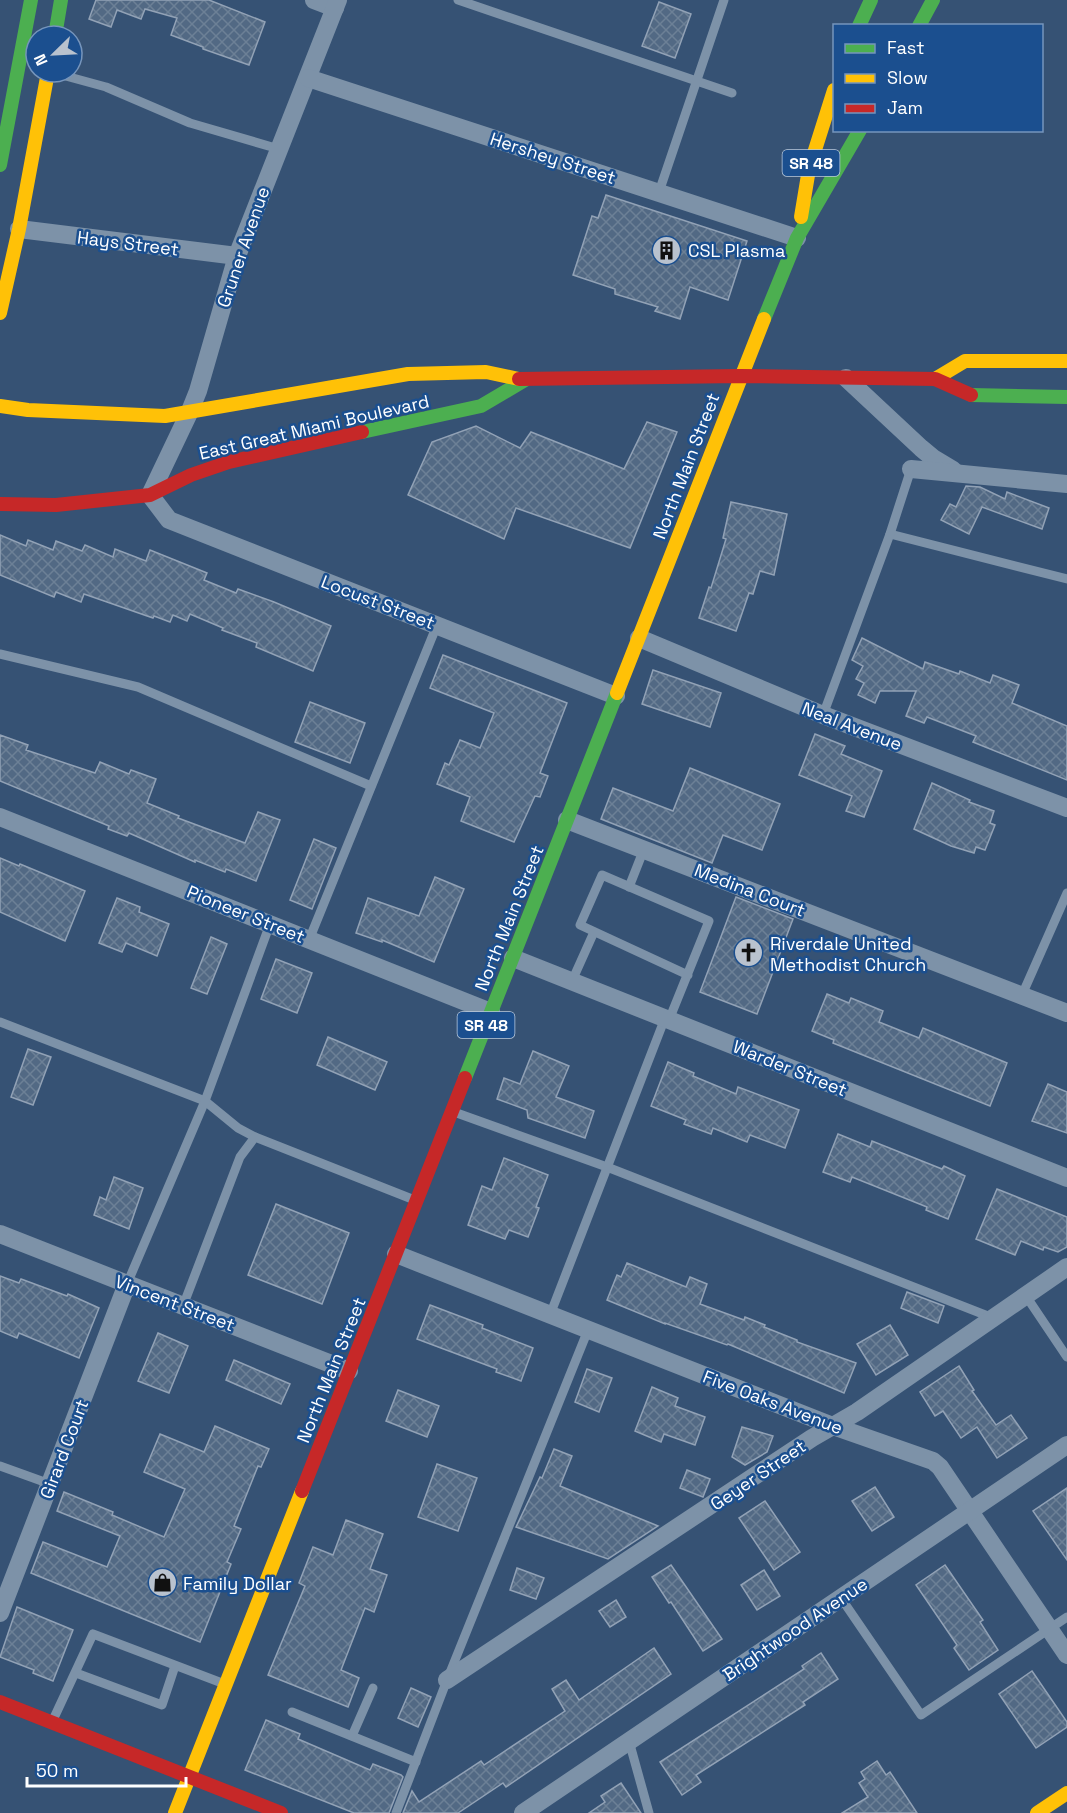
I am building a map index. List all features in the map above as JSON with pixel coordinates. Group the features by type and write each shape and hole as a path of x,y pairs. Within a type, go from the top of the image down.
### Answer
{"main road":[{"path":"0,165 31,0"},
{"path":"57,24 62,0"},
{"path":"860,24 871,0"},
{"path":"920,24 933,0"},
{"path":"0,313 19,229 47,84"},
{"name":"North Main Street","path":"797,238 809,169 833,93"},
{"name":"North Main Street","path":"175,1813 639,638 740,376 797,238 859,132"},
{"path":"936,379 964,361 1067,361"},
{"name":"East Great Miami Boulevard","path":"0,406 28,410 165,416 408,374 486,372 525,380 740,376 936,379"},
{"path":"936,379 969,395 1067,397"},
{"name":"East Great Miami Boulevard","path":"0,504 56,505 150,495 191,474 229,462 482,406 525,380"},
{"path":"0,1702 281,1813"},
{"path":"1037,1813 1067,1792"}],"street":[{"path":"314,0 337,4"},
{"name":"Gruner Avenue","path":"150,495 198,391 237,256 337,4"},
{"name":"Hershey Street","path":"308,78 797,238"},
{"name":"Hays Street","path":"19,229 237,256"},
{"path":"846,378 933,458 961,474"},
{"path":"911,469 1067,484"},
{"name":"Locust Street","path":"150,495 169,520 616,696"},
{"name":"Neal Avenue","path":"639,638 823,715 1067,808"},
{"name":"Pioneer Street","path":"0,817 491,1012"},
{"name":"Medina Court","path":"567,820 1067,1013"},
{"name":"Warder Street","path":"513,958 1067,1178"},
{"name":"Vincent Street","path":"0,1234 350,1371"},
{"name":"Five Oaks Avenue","path":"396,1254 833,1426 933,1461 940,1467 1067,1655"},
{"name":"Geyer Street","path":"447,1680 833,1426 1067,1267"},
{"name":"Girard Court","path":"0,1613 127,1284"},
{"name":"Brightwood Avenue","path":"523,1813 1067,1445"}],"lane":[{"path":"458,0 732,93"},
{"path":"659,192 724,0"},
{"path":"84,81 106,87 190,123 279,148"},
{"path":"823,715 890,534 911,469"},
{"path":"890,534 1067,579"},
{"path":"309,940 436,626"},
{"path":"0,654 138,687 371,786"},
{"path":"629,886 644,849"},
{"path":"550,1315 607,1167 667,1019 688,975 709,921 602,875 580,925 688,975"},
{"path":"1022,995 1067,893"},
{"path":"127,1284 205,1101 270,924"},
{"path":"572,981 594,932"},
{"path":"0,1022 205,1101 238,1128 255,1137 417,1201"},
{"path":"452,1112 607,1167 993,1318"},
{"path":"183,1306 240,1157 255,1137"},
{"path":"1026,1296 1067,1357"},
{"path":"396,1813 588,1330"},
{"path":"0,1466 50,1484"},
{"path":"841,1598 921,1714 1067,1617"},
{"path":"52,1722 93,1634 226,1684"},
{"path":"76,1673 162,1705 175,1666"},
{"path":"352,1736 373,1688"},
{"path":"292,1712 416,1762"},
{"path":"629,1741 649,1813"}],"building":[{"path":"96,0 209,0 265,22 249,65 171,35 177,18 145,9 141,19 117,10 111,27 89,19"},
{"path":"659,2 691,14 675,58 642,46"},
{"name":"CSL Plasma","path":"606,195 747,241 728,300 690,287 680,319 655,311 658,307 615,294 615,289 573,275 592,216 598,218"},
{"path":"647,422 677,432 630,548 516,508 504,539 408,495 432,442 476,426 520,448 531,432 624,469"},
{"path":"966,486 980,487 1005,499 1007,492 1049,508 1042,529 982,507 969,534 941,520 950,504 956,507"},
{"path":"731,502 787,514 774,575 760,571 753,594 749,593 736,631 699,618 726,539 723,538"},
{"path":"0,535 26,546 28,540 53,550 56,541 82,551 85,545 113,557 115,549 146,561 150,550 207,573 204,580 236,593 238,589 274,602 331,626 313,671 256,647 257,643 222,630 223,628 190,614 187,621 173,615 170,622 84,594 81,602 56,592 54,597 0,575"},
{"path":"862,638 923,669 925,662 959,674 960,671 990,683 993,675 1019,685 1012,703 1067,726 1067,780 973,742 976,736 927,717 924,723 906,716 916,691 880,691 875,703 858,695 864,683 856,679 863,666 852,660"},
{"path":"443,655 567,703 540,773 548,776 540,797 535,796 514,842 461,821 470,797 437,784 445,763 449,765 460,740 480,748 494,713 430,688"},
{"path":"653,670 721,693 710,727 642,704"},
{"path":"310,702 365,723 350,763 295,742"},
{"path":"815,734 845,746 841,754 882,771 864,817 846,811 852,796 799,775"},
{"path":"0,735 28,745 26,750 95,773 100,762 129,774 131,770 156,779 147,803 179,816 178,818 245,843 258,812 280,820 256,881 226,869 225,872 195,860 195,862 129,833 127,836 108,829 109,826 0,781"},
{"path":"690,768 780,804 762,850 723,835 712,863 601,819 613,788 673,811"},
{"path":"932,783 970,800 969,802 994,811 990,823 995,825 985,850 976,847 974,853 951,846 914,829"},
{"path":"314,839 336,848 312,909 290,900"},
{"path":"0,858 85,891 65,941 0,912"},
{"path":"435,877 464,889 434,962 382,940 382,942 356,933 368,898 419,916"},
{"path":"736,897 793,919 757,1014 700,992"},
{"path":"117,898 140,907 139,912 169,924 157,956 126,943 122,952 99,943"},
{"path":"211,937 227,944 207,994 191,988"},
{"path":"276,959 312,973 297,1013 261,999"},
{"path":"827,994 849,1003 851,998 883,1011 879,1022 919,1038 923,1028 1007,1063 990,1106 833,1043 834,1040 812,1031"},
{"path":"328,1037 387,1062 375,1090 317,1065"},
{"path":"28,1049 51,1057 33,1105 11,1097"},
{"path":"533,1051 569,1066 556,1097 594,1111 585,1138 528,1118 527,1110 497,1099 504,1078 520,1084"},
{"path":"668,1062 694,1073 693,1076 736,1094 738,1087 799,1110 785,1148 750,1135 747,1142 713,1128 711,1134 684,1124 686,1120 651,1106"},
{"path":"1048,1084 1067,1092 1067,1133 1032,1121"},
{"path":"838,1134 870,1147 872,1141 942,1169 944,1166 965,1176 948,1219 926,1210 927,1207 852,1177 850,1182 823,1172"},
{"path":"504,1158 548,1175 528,1237 509,1230 505,1239 468,1225 482,1186 492,1190"},
{"path":"114,1177 143,1188 129,1229 94,1215 100,1197 106,1200"},
{"path":"997,1189 1067,1217 1067,1247 1058,1252 1044,1247 1043,1250 1021,1241 1015,1255 976,1239"},
{"path":"276,1204 349,1233 322,1304 248,1275"},
{"path":"627,1263 686,1287 690,1277 707,1284 700,1304 744,1320 745,1317 797,1340 797,1342 856,1363 844,1393 728,1344 665,1324 607,1300 617,1275 621,1277"},
{"path":"0,1276 19,1283 21,1279 67,1296 68,1294 99,1308 79,1358 19,1333 17,1338 0,1331"},
{"path":"907,1292 944,1306 938,1323 901,1308"},
{"path":"430,1305 483,1325 482,1328 533,1348 521,1381 496,1372 497,1369 417,1339"},
{"path":"890,1325 908,1355 876,1375 857,1344"},
{"path":"158,1333 188,1346 169,1393 138,1381"},
{"path":"234,1360 290,1384 281,1404 226,1380"},
{"path":"959,1366 974,1390 972,1391 996,1425 1011,1415 1027,1438 997,1458 977,1427 961,1438 943,1411 935,1416 920,1392"},
{"path":"587,1369 612,1378 599,1412 575,1402"},
{"path":"652,1387 678,1398 675,1406 705,1417 695,1445 664,1434 661,1442 635,1431"},
{"path":"398,1390 439,1406 427,1437 386,1421"},
{"path":"215,1426 269,1449 261,1467 258,1466 234,1526 241,1529 227,1562 231,1564 200,1642 31,1573 43,1542 107,1567 120,1536 57,1511 64,1492 113,1512 112,1515 164,1537 185,1489 144,1472 160,1434 204,1452"},
{"path":"742,1427 773,1436 767,1452 745,1465 732,1457"},
{"path":"554,1449 572,1456 560,1486 658,1526 608,1559 516,1527 540,1477 542,1478"},
{"path":"437,1464 477,1478 458,1531 418,1517"},
{"path":"687,1470 710,1479 703,1497 680,1488"},
{"path":"875,1487 894,1517 872,1531 852,1501"},
{"path":"1067,1488 1067,1560 1033,1511"},
{"path":"765,1501 800,1552 774,1570 739,1518"},
{"path":"346,1520 383,1534 370,1569 387,1575 374,1612 365,1608 341,1670 359,1678 348,1707 268,1675 305,1586 299,1583 313,1547 333,1555"},
{"path":"671,1565 722,1639 703,1651 652,1577"},
{"path":"945,1565 983,1620 980,1622 998,1650 969,1670 954,1648 957,1645 916,1585"},
{"path":"517,1568 544,1578 536,1599 510,1590"},
{"path":"764,1570 780,1596 757,1610 741,1585"},
{"path":"616,1600 626,1617 610,1627 599,1611"},
{"path":"17,1607 73,1630 53,1681 33,1673 34,1670 0,1657"},
{"path":"654,1648 671,1674 506,1787 503,1783 458,1813 403,1813 412,1791 419,1802 481,1761 484,1765 565,1711 552,1689 566,1680 579,1700"},
{"path":"821,1653 838,1679 803,1702 805,1705 696,1775 701,1782 682,1795 660,1762 804,1669 802,1666"},
{"path":"1032,1671 1067,1722 1067,1727 1036,1748 999,1694"},
{"path":"411,1688 431,1697 418,1727 398,1718"},
{"path":"266,1720 300,1734 298,1739 370,1770 373,1764 401,1775 403,1777 389,1813 354,1813 245,1770"},
{"path":"877,1761 886,1775 890,1772 917,1813 842,1813 868,1797 859,1783 865,1779 861,1772"},
{"path":"621,1783 641,1813 589,1813 605,1802 601,1796"}],"traffic: fast":[{"path":"0,165 31,0"},
{"path":"57,24 61,0"},
{"path":"860,24 871,0"},
{"path":"920,24 933,0"},
{"path":"764,319 797,238 859,132"},
{"path":"362,432 481,406 525,380"},
{"path":"971,395 1067,397"},
{"path":"465,1078 617,693"}],"traffic: slow":[{"path":"0,313 19,229 46,84"},
{"path":"801,217 809,169 833,93"},
{"path":"617,693 764,319"},
{"path":"935,379 965,361 1067,361"},
{"path":"0,406 28,410 165,416 408,374 486,372 519,379"},
{"path":"175,1813 302,1491"},
{"path":"1037,1813 1067,1793"}],"traffic: jam":[{"path":"519,379 740,376 935,379 971,395"},
{"path":"0,504 56,505 150,495 191,475 229,462 362,432"},
{"path":"302,1491 465,1078"},
{"path":"0,1702 281,1813"}],"place":[{"name":"CSL Plasma","path":"667,250"},
{"name":"Riverdale United Methodist Church","path":"749,953"},
{"name":"Family Dollar","path":"162,1583"}]}
